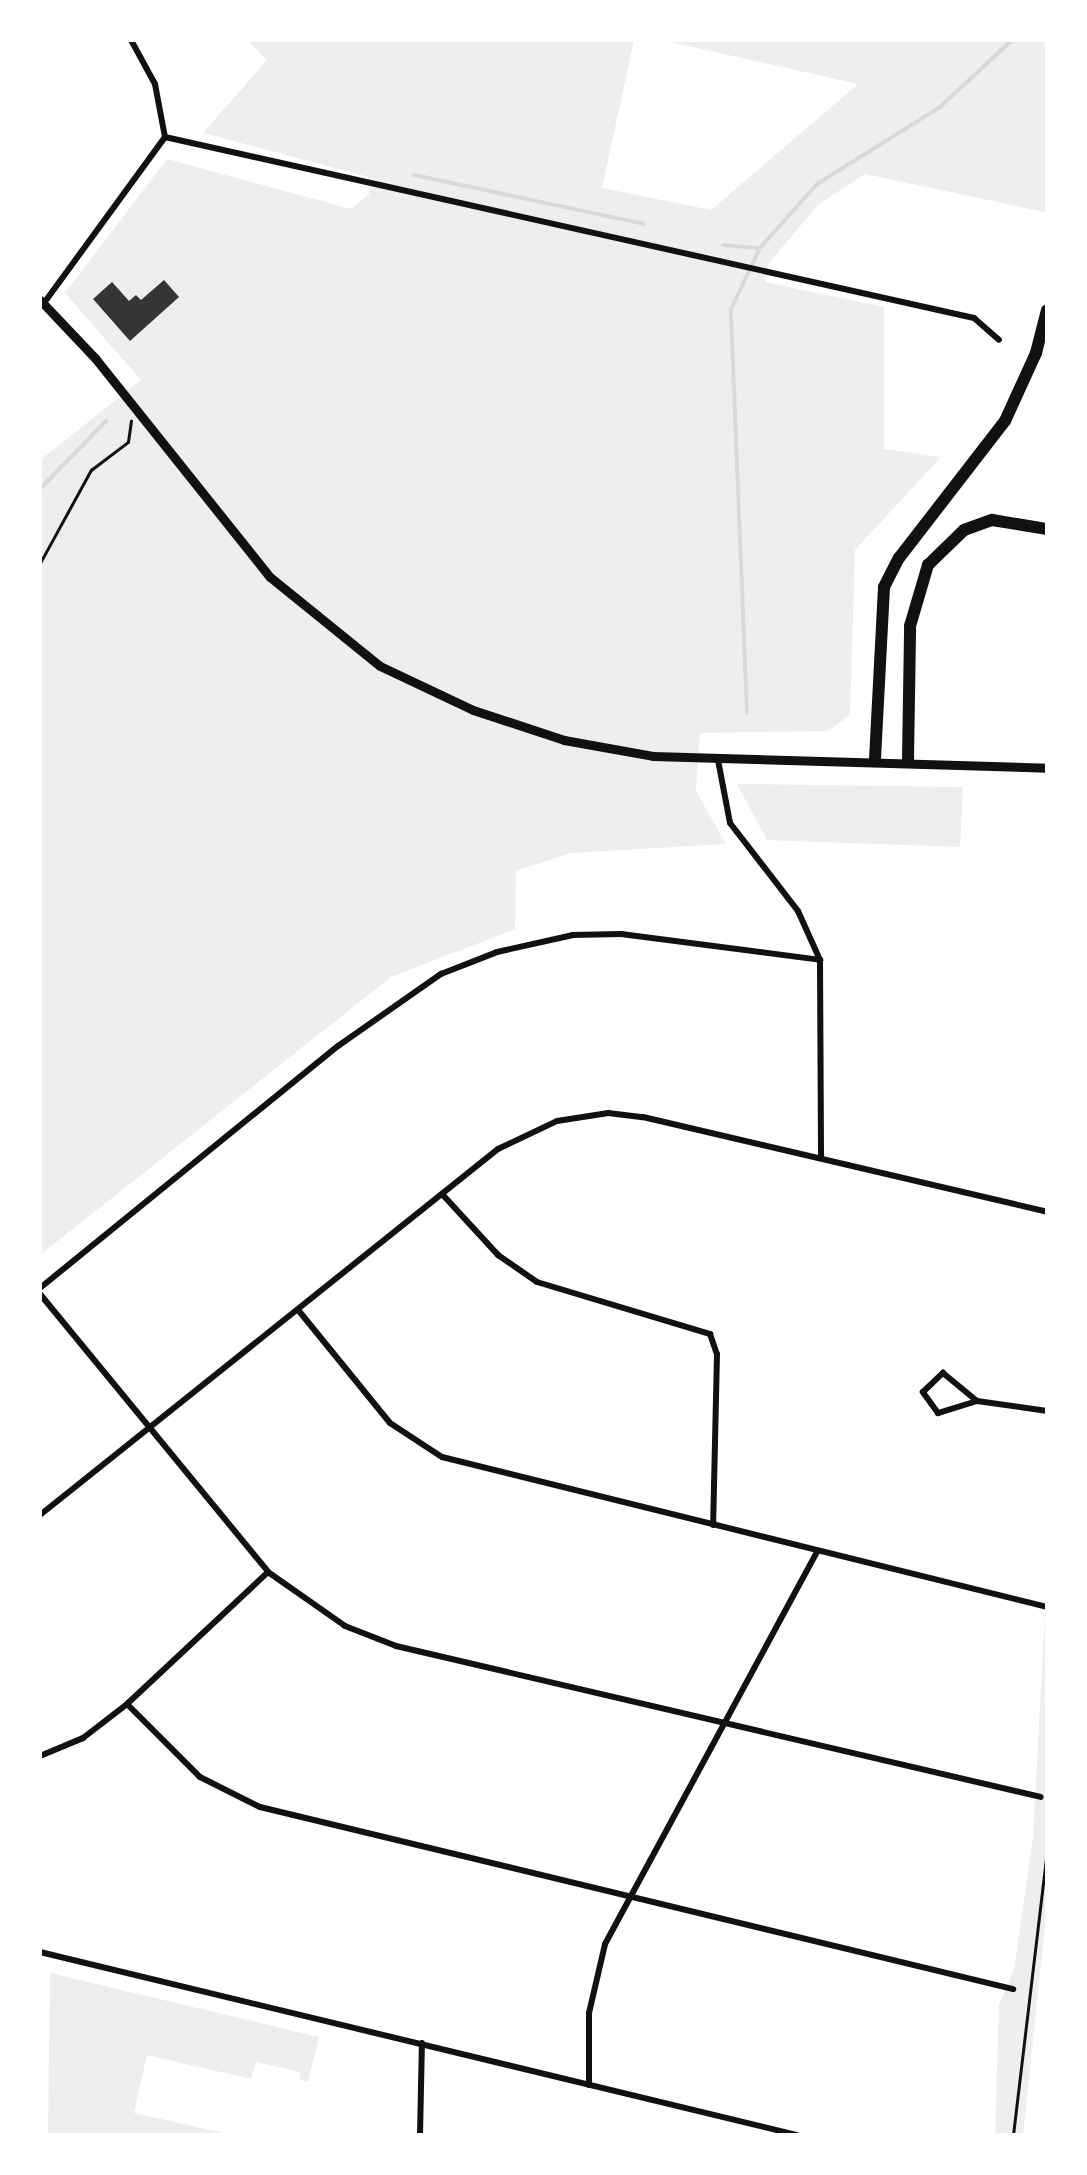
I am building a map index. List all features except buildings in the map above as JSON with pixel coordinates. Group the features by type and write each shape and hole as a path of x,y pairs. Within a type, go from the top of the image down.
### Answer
{"highway":[{"path":"875,759 884,588 899,558 1005,421 1036,353 1047,310"},
{"path":"908,760 910,626 928,565 964,530 992,520 1047,529"}],"main road":[{"path":"42,302 270,578 380,666 473,710 564,740 718,760 875,759 1047,768"}],"street":[{"path":"42,302 165,137 155,84 132,40"},
{"path":"165,137 974,318 999,340"},
{"path":"718,760 730,823 798,911 820,960 821,1158"},
{"path":"820,960 621,934 573,934 496,952 441,974 338,1046 40,1291 268,1572 345,1626 396,1646 1040,1797"},
{"path":"40,1516 513,1140 581,1115 643,1117 1047,1212"},
{"path":"442,1194 498,1255 537,1282 691,1324 710,1334 717,1354 712,1525"},
{"path":"299,1311 390,1423 428,1451 1047,1607"},
{"path":"976,1401 943,1373 922,1392 938,1413 976,1401 1047,1411"},
{"path":"588,2085 589,2013 606,1944 627,1898 817,1552"},
{"path":"40,1756 84,1738 127,1704 268,1572"},
{"path":"127,1704 190,1769 240,1800 627,1898 1013,1989"},
{"path":"40,1952 797,2135"},
{"path":"420,2135 422,2043"}],"path":[{"path":"40,563 91,470 128,442 133,408"},
{"path":"1013,2135 1047,1848"}],"shaded area":[{"path":"247,40 634,40 602,188 711,210 858,84 661,40 1047,40 1045,212 865,174 819,204 769,263 765,282 884,307 884,449 941,457 855,550 850,714 829,731 700,733 696,791 726,844 571,853 516,871 515,929 391,977 40,1255 40,460 141,380 65,293 167,159 351,209 369,194 372,178 203,133 267,60"},
{"path":"737,784 963,787 960,847 767,840"},
{"path":"1045,1614 1047,1908 1023,2135 995,2135 999,2005 1014,1969 1033,1837"},
{"path":"50,1973 319,2037 308,2082 300,2080 300,2072 256,2062 251,2079 147,2055 134,2113 233,2135 48,2135"}],"waterway":[{"path":"747,713 731,309 760,248 817,184 940,107 1012,40"},
{"path":"414,175 644,224"},
{"path":"723,245 760,248"},
{"path":"40,489 106,421"}]}
